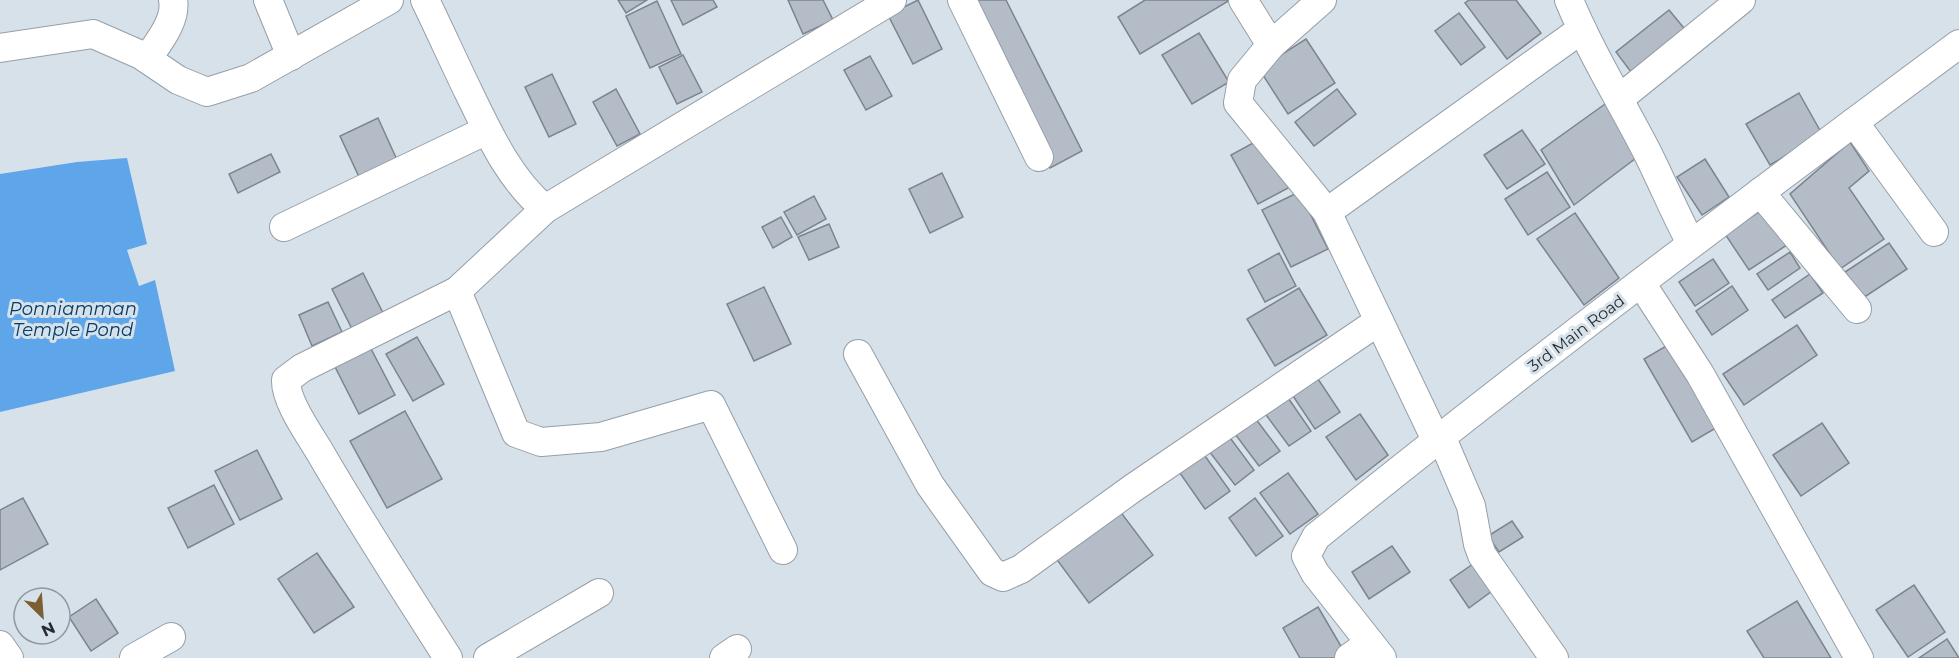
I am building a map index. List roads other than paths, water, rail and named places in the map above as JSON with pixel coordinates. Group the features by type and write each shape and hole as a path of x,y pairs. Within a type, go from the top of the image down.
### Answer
{"street":[{"path":"147,59 163,37 175,9 173,0"},
{"path":"268,0 291,56"},
{"path":"0,48 93,34 141,55 178,80 207,92 251,78 389,0"},
{"path":"425,0 487,130 507,166 531,198 545,209"},
{"path":"448,658 351,506 302,421 286,389 286,380 302,368 457,291 545,209 892,0"},
{"path":"962,0 1039,157"},
{"path":"1244,0 1271,45"},
{"path":"1322,0 1271,45 1242,80 1238,103 1327,212 1472,506 1482,555 1554,658"},
{"path":"1569,0 1691,243"},
{"path":"1619,99 1741,0"},
{"path":"1327,212 1582,29"},
{"name":"3rd Main Road","path":"1367,653 1306,556 1316,537 1438,438 1691,243 1959,44"},
{"path":"1854,122 1934,232"},
{"path":"284,227 487,130"},
{"path":"1760,192 1857,309"},
{"path":"1641,283 1700,374 1858,658"},
{"path":"457,291 516,433 541,442 601,437 711,405 783,550"},
{"path":"858,354 930,484 992,572 1003,577 1021,569 1133,488 1379,321"},
{"path":"488,658 599,593"},
{"path":"134,658 171,637"},
{"path":"0,645 9,658"}],"water":[{"name":"Ponniamman Temple Pond","path":"127,158 147,244 127,250 139,286 155,280 175,371 0,412 0,174 77,162"}]}
